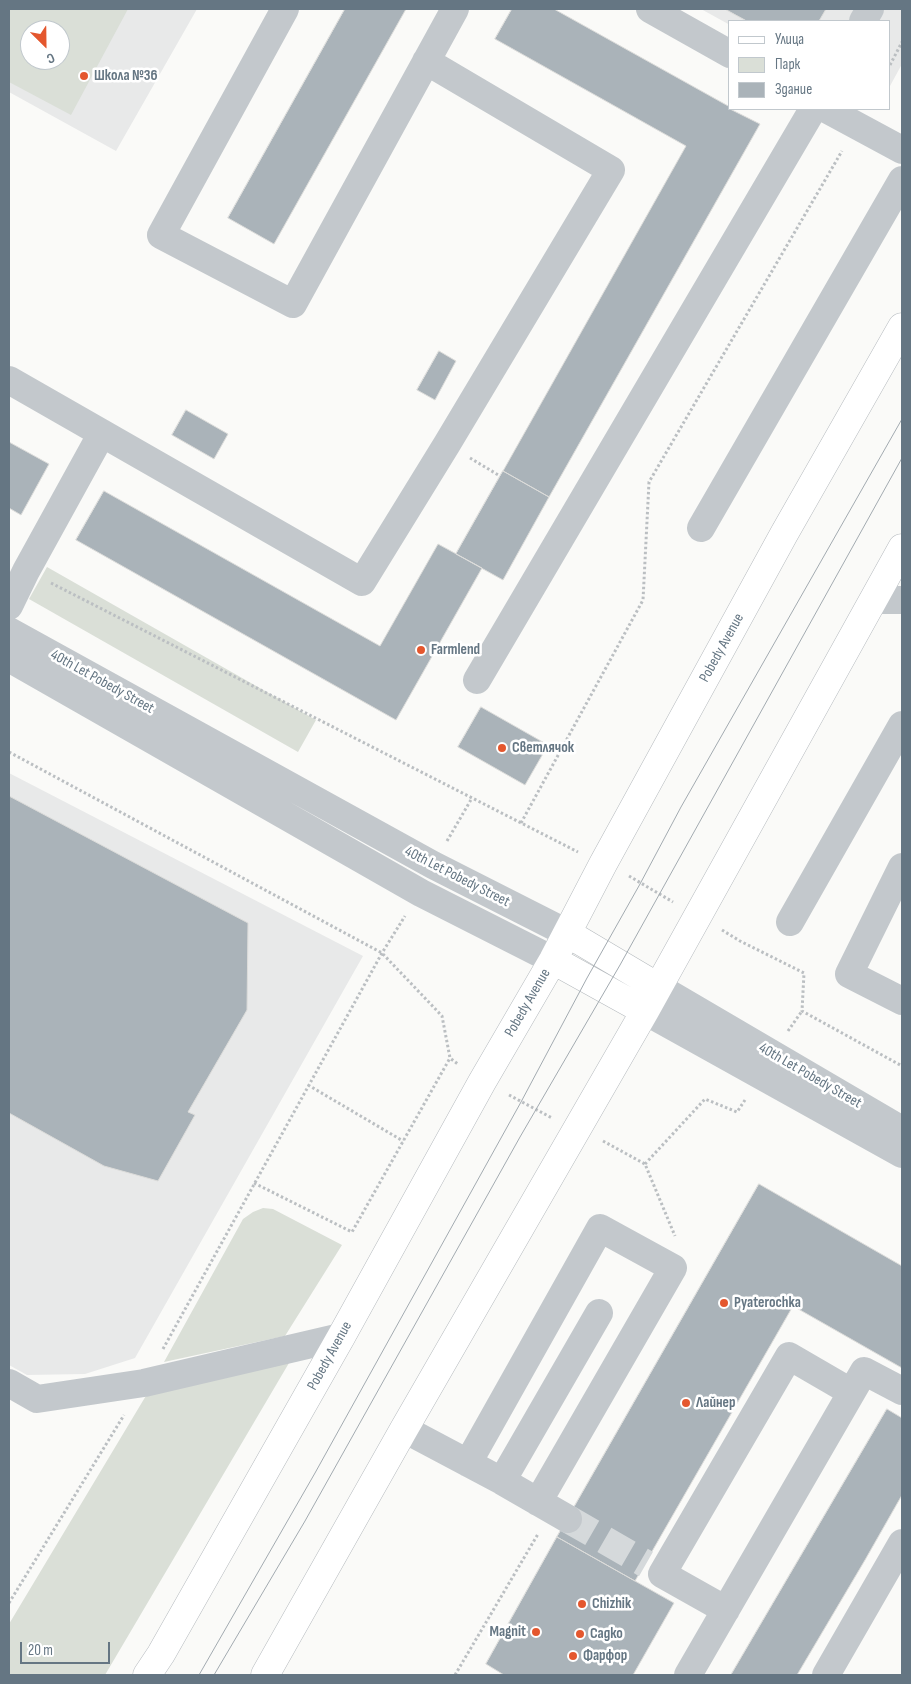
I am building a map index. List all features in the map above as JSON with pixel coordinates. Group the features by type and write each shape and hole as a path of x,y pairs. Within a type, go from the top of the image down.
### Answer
{"main road":[{"name":"Pobedy Avenue","path":"148,1675 341,1337 482,1082 553,960 603,864 784,534 902,327"},
{"path":"265,1675 658,988 902,548"},
{"name":"40th Let Pobedy Street","path":"567,933 658,988"},
{"name":"40th Let Pobedy Street","path":"553,960 645,1011"}],"street":[{"path":"285,9 161,235 293,304 455,9"},
{"path":"650,9 728,53"},
{"path":"864,20 870,9"},
{"path":"9,380 362,582 611,170 426,61"},
{"path":"477,680 812,110"},
{"path":"828,110 902,150"},
{"path":"701,528 902,180"},
{"path":"9,606 26,571 102,433"},
{"path":"874,600 902,600"},
{"name":"40th Let Pobedy Street","path":"9,631 433,865 567,933"},
{"name":"40th Let Pobedy Street","path":"9,658 421,893 553,960"},
{"path":"790,922 902,725"},
{"path":"902,867 849,974 902,1001"},
{"name":"40th Let Pobedy Street","path":"658,988 902,1130"},
{"name":"40th Let Pobedy Street","path":"645,1011 902,1154"},
{"path":"468,1463 600,1228 672,1268 538,1502"},
{"path":"502,1481 598,1313"},
{"path":"9,1384 37,1400 144,1383 341,1337"},
{"path":"726,1610 654,1569 790,1356 852,1392"},
{"path":"688,1675 864,1371 902,1391"},
{"path":"404,1429 502,1481 568,1519"},
{"path":"826,1675 902,1543"}],"path":[{"path":"891,63 902,42"},
{"path":"521,823 643,600 649,482 857,126"},
{"path":"26,571 626,875 740,942 804,973 802,1011 902,1066"},
{"path":"9,752 382,953 442,1016 450,1058 352,1232 254,1183"},
{"path":"433,865 472,798"},
{"path":"9,1603 144,1383 382,953 421,893"},
{"path":"450,1058 482,1082 544,1115 578,1128 645,1164"},
{"path":"308,1084 403,1141"}],"shaded area":[{"name":"Школа №36","path":"9,9 197,9 116,151 9,92"},
{"path":"701,9 902,9 902,64 891,84 891,20 728,20 728,24"},
{"path":"9,773 363,956 135,1358 85,1374 27,1375 9,1365"}],"green space":[{"path":"9,9 128,9 71,115 9,82"},
{"path":"47,567 316,720 298,752 29,599"},
{"path":"263,1208 273,1209 342,1245 285,1336 164,1362 243,1219"},
{"path":"289,1363 105,1675 9,1675 9,1624 147,1394"}],"building":[{"path":"345,9 406,9 274,244 228,218"},
{"path":"512,9 554,9 728,106 728,110 732,110 760,124 549,497 503,471 686,146 495,39"},
{"path":"725,9 826,9 820,20 745,20"},
{"path":"439,351 456,361 435,400 417,390"},
{"path":"186,410 228,434 214,459 172,435"},
{"path":"9,442 49,464 21,515 9,508"},
{"path":"503,471 549,497 503,580 456,554"},
{"path":"104,491 380,646 438,544 482,568 396,720 76,540"},
{"path":"481,707 548,745 525,785 458,747"},
{"path":"9,796 248,923 247,1010 188,1112 195,1115 158,1181 104,1166 9,1113"},
{"path":"759,1184 902,1266 902,1368 793,1306 635,1581 557,1537"},
{"path":"887,1409 902,1418 902,1495 865,1560 797,1675 731,1675"},
{"name":"Садко","path":"557,1537 674,1603 633,1675 504,1675 486,1664"}],"tunnel":[{"path":"568,1519 646,1564"}],"tram line":[{"path":"199,1675 315,1473 521,1102 681,807 902,419"},
{"path":"214,1675 305,1521 520,1137 620,965 902,458"}],"place":[{"name":"Школа №36","path":"84,76"},
{"name":"Farmlend","path":"421,650"},
{"name":"Светлячок","path":"502,748"},
{"name":"Pyaterochka","path":"724,1303"},
{"name":"Лайнер","path":"686,1403"},
{"name":"Chizhik","path":"582,1604"},
{"name":"Magnit","path":"536,1632"},
{"name":"Садко","path":"580,1634"},
{"name":"Фарфор","path":"573,1656"}]}
